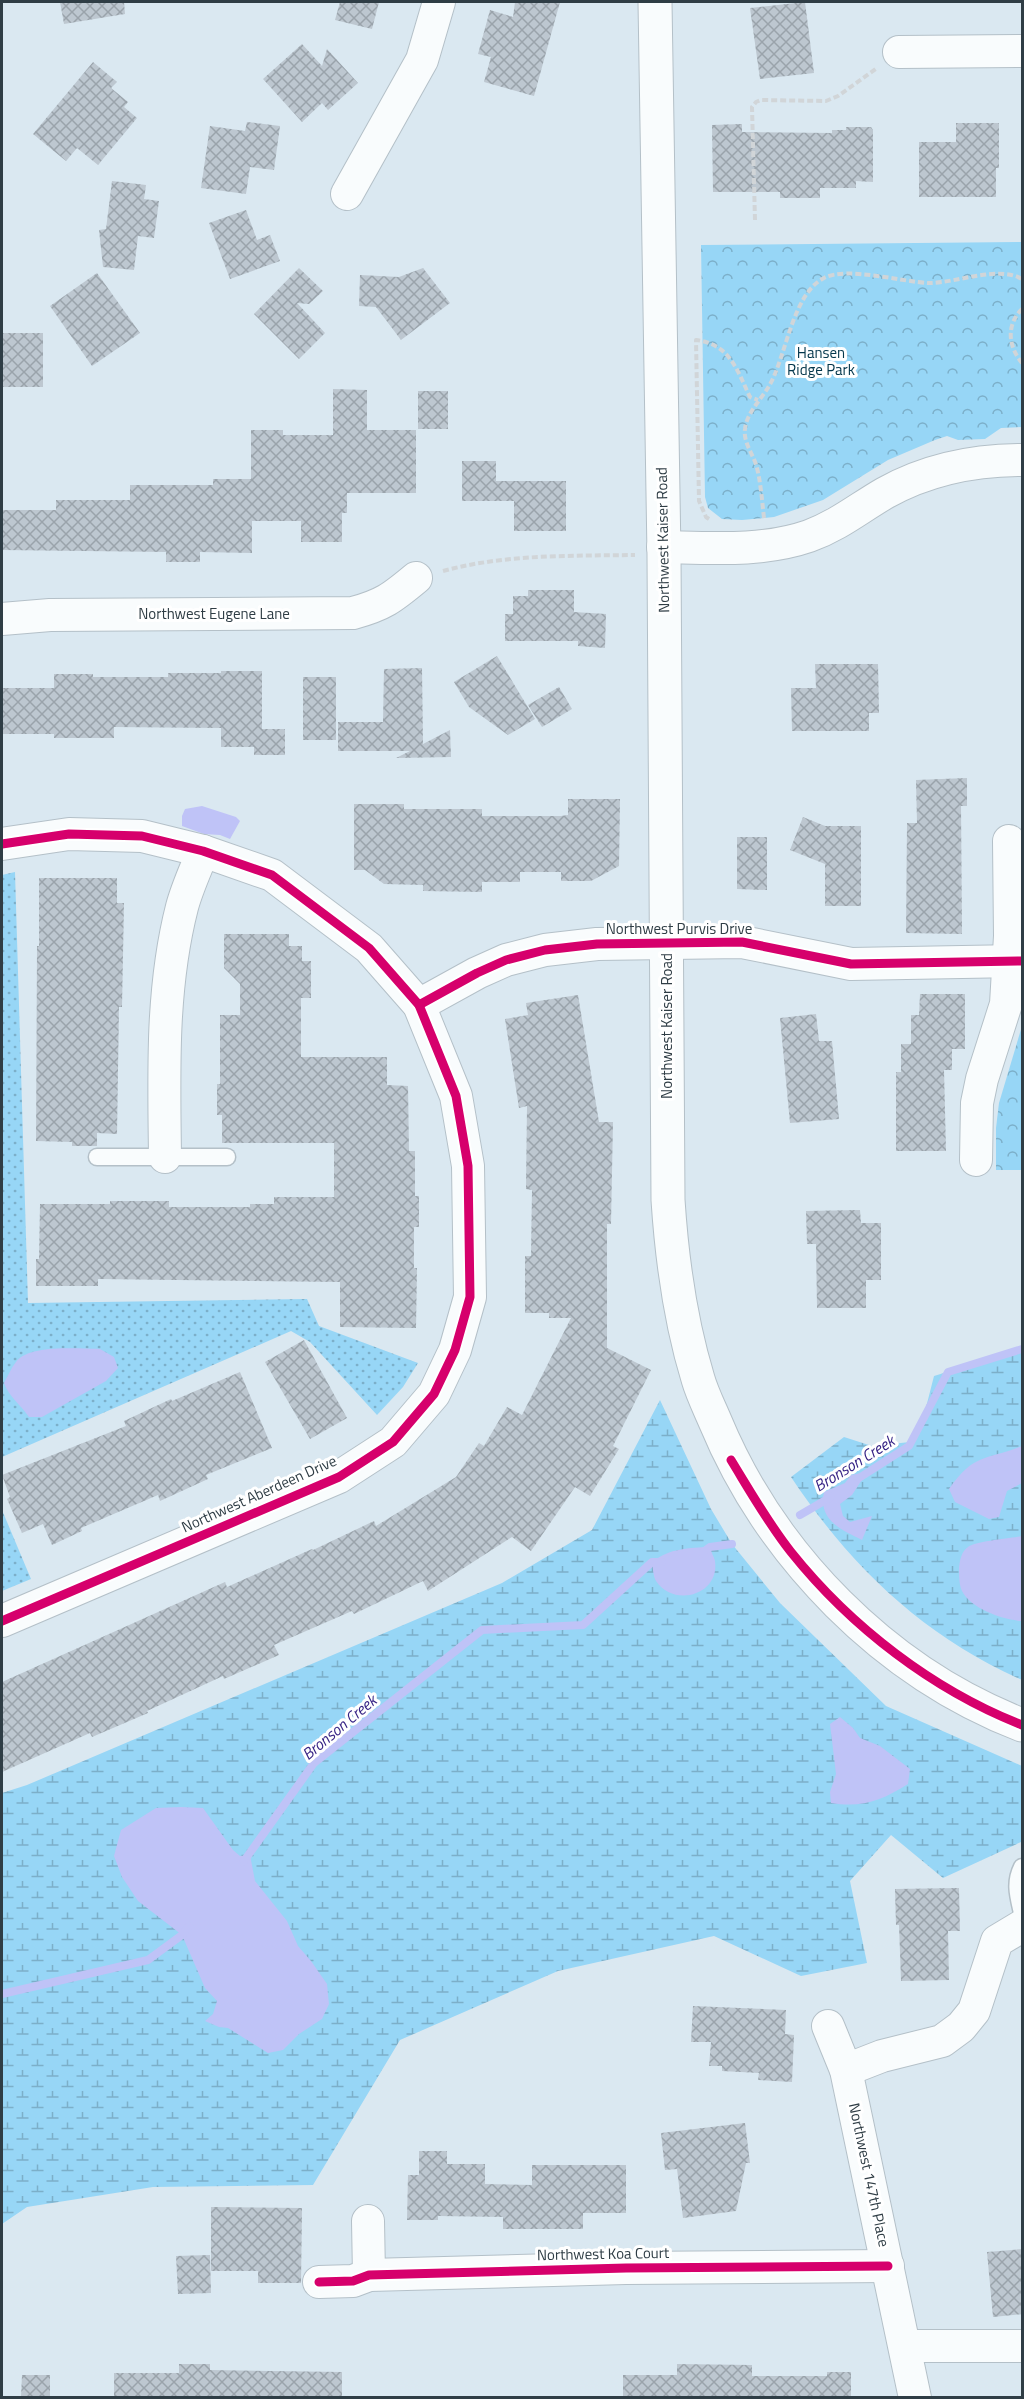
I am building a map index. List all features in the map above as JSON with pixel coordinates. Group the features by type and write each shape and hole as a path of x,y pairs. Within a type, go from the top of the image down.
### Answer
{"main road":[{"name":"Northwest Kaiser Road","path":"655,2 663,551 668,1200 672,1261 684,1329 698,1381 731,1460 790,1551 867,1630 896,1654 927,1675 993,1713 1023,1725"}],"street":[{"path":"347,194 422,60 439,2"},
{"path":"899,52 1023,51"},
{"path":"663,551 778,544 807,537 836,525 885,493 949,468 995,460 1023,460"},
{"name":"Northwest Eugene Lane","path":"2,619 50,615 352,613 376,607 390,600 416,578"},
{"name":"Northwest Aberdeen Drive","path":"2,844 69,834 142,836 203,851 272,875 369,948 419,1005 456,1096 468,1166 470,1297 455,1350 434,1394 393,1442 339,1477 2,1621"},
{"path":"976,1160 977,1103 982,1079 1005,1013 1015,962 1010,936 1009,841"},
{"path":"165,1157 163,1059 167,994 173,947 183,904 203,851"},
{"name":"Northwest Purvis Drive","path":"419,1005 477,973 516,957 545,950 597,944 742,942 851,964 1015,962"},
{"path":"846,2070 882,2056 942,2041 961,2027 974,2011 997,1941 1023,1926"},
{"name":"Northwest 147th Place","path":"828,2026 846,2070 915,2397"},
{"path":"368,2221 369,2275"},
{"name":"Northwest Koa Court","path":"319,2282 352,2282 369,2275 626,2268 888,2266"},
{"path":"905,2346 1023,2346"}],"lane":[{"path":"97,1157 227,1157"},
{"path":"1023,1867 1017,1878 1017,1892 1023,1913"}],"path":[{"path":"755,220 752,107 756,102 761,100 826,101 852,87 899,52"},
{"path":"756,523 765,522 758,471 749,450 745,429 758,400 770,385 798,311 809,292 824,278 836,275 867,274 915,282 944,283 1006,273 1023,279"},
{"path":"1023,309 1015,316 1010,331 1011,345 1023,363"},
{"path":"716,523 706,517 699,501 696,340 718,346 729,356 737,367 750,397 758,400"},
{"path":"416,578 472,563 663,551"}],"green space":[{"name":"Hansen Ridge Park","path":"1022,242 1022,427 1001,428 985,439 958,440 947,436 935,440 888,460 823,500 774,517 722,519 708,508 705,497 701,245"},
{"path":"15,872 28,1303 307,1299 319,1326 418,1363 403,1387 377,1415 310,1342 291,1331 2,1457 2,875"},
{"path":"1022,1026 1022,1170 996,1170 996,1128 999,1103"},
{"path":"1022,1349 1022,1680 953,1642 892,1596 838,1540 791,1477 844,1437 872,1446 910,1442 920,1431 934,1376"},
{"path":"660,1400 711,1509 732,1544 780,1603 886,1706 1022,1766 1021,1842 943,1878 891,1835 850,1881 867,1963 801,1976 714,1936 558,1971 400,2040 313,2185 153,2187 27,2207 2,2224 2,1793 27,1785 502,1583 592,1530"},
{"path":"2,1510 31,1579 2,1591"}],"shaded area":[{"path":"202,806 236,817 240,821 230,839 220,835 204,834 182,826 185,809"},
{"path":"68,1348 100,1349 114,1357 118,1368 106,1381 42,1417 29,1417 9,1393 4,1383 16,1362 32,1352"},
{"path":"1022,1446 1022,1483 1007,1491 999,1517 989,1519 955,1502 949,1489 966,1469 982,1459"},
{"path":"867,1472 852,1495 840,1504 843,1516 850,1522 872,1516 862,1540 832,1522 824,1510 823,1502 824,1492 845,1483 851,1475"},
{"path":"1022,1536 1022,1621 997,1616 973,1603 961,1589 959,1568 962,1554 972,1545"},
{"path":"710,1547 715,1561 715,1573 703,1589 684,1596 664,1589 656,1581 652,1562 659,1557 680,1550"},
{"path":"840,1717 853,1728 860,1738 880,1746 910,1769 908,1784 871,1802 852,1805 831,1803 830,1792 836,1774 830,1724"},
{"path":"156,1808 203,1808 233,1850 240,1856 250,1855 255,1881 287,1921 298,1946 327,1984 329,2004 322,2019 299,2034 283,2050 268,2053 228,2028 205,2021 213,2014 217,2001 205,1988 182,1935 138,1901 122,1877 114,1856 121,1830"}],"building":[{"path":"60,2 124,2 125,14 64,24"},
{"path":"340,2 379,2 372,29 335,20"},
{"path":"515,2 560,2 534,96 484,82 491,57 478,54 490,10 513,17"},
{"path":"805,2 814,73 760,79 750,8"},
{"path":"302,44 322,66 327,49 358,83 328,110 322,103 302,122 263,79"},
{"path":"93,62 117,82 111,88 128,102 124,107 137,118 98,165 77,148 66,161 33,134"},
{"path":"247,122 280,126 274,170 250,167 246,194 201,188 210,126 245,131"},
{"path":"956,123 999,123 999,168 996,168 996,197 919,197 919,142 956,142"},
{"path":"742,124 742,132 832,133 832,130 846,130 846,127 871,127 873,130 873,182 856,181 856,188 820,188 820,198 780,198 780,192 713,192 712,125"},
{"path":"112,181 146,185 144,199 159,201 154,238 138,236 134,270 103,267 99,230 106,229"},
{"path":"246,210 257,240 270,235 280,261 230,279 209,223"},
{"path":"299,268 323,291 309,304 297,303 325,333 299,359 254,314"},
{"path":"423,268 450,303 401,340 376,307 359,306 360,275 399,277"},
{"path":"97,273 140,333 92,366 50,306"},
{"path":"2,333 43,333 43,387 2,387"},
{"path":"333,389 367,390 367,430 416,430 416,493 347,493 347,513 342,513 342,542 301,542 301,521 252,521 252,553 200,552 200,562 166,562 166,552 2,550 2,510 56,510 56,500 130,500 130,485 213,485 213,479 251,479 251,430 283,430 283,435 333,435"},
{"path":"418,391 448,391 448,429 418,429"},
{"path":"462,461 496,461 496,481 566,481 566,531 514,531 514,501 462,501"},
{"path":"528,590 574,590 574,612 606,614 605,648 578,646 578,641 505,641 505,614 513,614 513,596 528,596"},
{"path":"497,656 535,719 508,735 469,707 454,682"},
{"path":"815,664 878,664 879,713 869,713 869,731 792,731 791,688 816,688"},
{"path":"422,668 423,744 450,730 451,757 396,758 410,751 338,751 338,722 383,722 384,669"},
{"path":"221,671 262,671 262,729 285,729 285,755 254,755 254,747 221,747 221,728 114,727 114,738 54,738 54,734 2,734 2,688 54,688 54,674 93,674 93,677 168,677 168,673 221,673"},
{"path":"303,677 336,677 336,740 303,740"},
{"path":"559,687 572,709 542,727 528,705"},
{"path":"967,778 967,806 961,806 962,934 906,933 907,823 917,823 916,780"},
{"path":"568,799 620,799 619,866 591,881 561,881 561,872 520,872 520,882 482,882 482,892 423,891 423,885 384,884 365,870 354,870 354,804 404,804 404,809 482,809 482,816 561,816 568,815"},
{"path":"803,817 825,826 861,826 861,906 825,906 825,864 790,850"},
{"path":"737,837 767,837 767,890 737,889"},
{"path":"39,878 117,878 117,903 124,903 122,1007 119,1007 117,1134 97,1133 97,1146 72,1146 72,1142 36,1141"},
{"path":"224,934 289,934 289,946 302,946 302,961 311,961 311,998 301,998 301,1057 387,1057 387,1085 408,1086 409,1151 415,1151 415,1196 419,1196 419,1227 414,1227 414,1268 417,1268 416,1328 340,1327 340,1282 98,1279 98,1286 36,1286 40,1204 169,1201 169,1207 250,1207 250,1204 274,1204 274,1197 334,1197 334,1143 222,1143 222,1115 217,1115 217,1084 220,1084 220,1015 240,1015 240,984 224,968"},
{"path":"920,994 965,994 965,1049 952,1049 952,1070 944,1070 946,1151 896,1151 896,1072 901,1072 901,1044 911,1044 911,1015 919,1015"},
{"path":"578,995 599,1122 613,1122 611,1224 607,1224 607,1348 651,1370 613,1446 619,1449 590,1496 575,1487 531,1551 512,1537 428,1591 423,1581 354,1614 352,1611 274,1645 279,1655 224,1679 223,1676 147,1711 148,1713 92,1737 90,1733 2,1772 2,1682 225,1582 227,1587 374,1521 376,1526 456,1477 479,1443 484,1446 507,1407 522,1415 571,1318 549,1318 549,1313 525,1313 525,1256 531,1256 532,1190 526,1189 527,1106 519,1108 505,1019 528,1015 526,1003"},
{"path":"816,1014 819,1041 832,1041 839,1119 790,1123 780,1018"},
{"path":"860,1210 861,1223 881,1223 881,1280 866,1280 866,1308 817,1308 816,1244 807,1244 806,1211"},
{"path":"304,1340 347,1418 310,1439 265,1362"},
{"path":"240,1372 272,1448 206,1475 208,1479 160,1501 158,1495 81,1528 82,1531 52,1545 43,1524 22,1533 7,1499 10,1497 2,1475 126,1426 124,1421 171,1399 172,1401"},
{"path":"959,1888 960,1931 948,1931 949,1980 901,1981 895,1889"},
{"path":"693,2006 786,2010 785,2034 794,2035 792,2082 758,2080 759,2073 722,2071 722,2066 709,2066 711,2042 691,2042"},
{"path":"745,2123 750,2163 746,2163 736,2211 683,2218 677,2169 665,2170 661,2133"},
{"path":"419,2151 447,2151 447,2164 485,2164 485,2184 532,2185 532,2165 626,2165 626,2213 583,2213 583,2229 503,2229 503,2217 438,2216 438,2220 407,2220 408,2175 419,2175"},
{"path":"211,2207 302,2208 301,2283 258,2283 258,2271 211,2271"},
{"path":"1023,2249 1023,2314 993,2317 987,2252"},
{"path":"210,2255 211,2293 178,2294 176,2256"},
{"path":"179,2364 210,2364 210,2370 342,2372 342,2397 114,2397 114,2373 179,2373"},
{"path":"677,2364 752,2365 752,2376 827,2376 827,2372 851,2372 851,2397 623,2397 623,2375 677,2375"},
{"path":"22,2375 50,2375 50,2397 21,2397"}],"waterway":[{"name":"Bronson Creek","path":"859,1478 909,1446 948,1372 1022,1349"},
{"name":"Bronson Creek","path":"800,1515 831,1497"},
{"name":"Bronson Creek","path":"702,1553 710,1547 732,1544"},
{"name":"Bronson Creek","path":"244,1861 314,1763 482,1630 583,1625 652,1562 662,1562"},
{"name":"Bronson Creek","path":"2,1994 148,1960 182,1935 189,1926"}],"cycle path":[{"path":"2,844 69,834 142,836 203,851 272,875 369,948 419,1005 456,1096 468,1166 470,1297 455,1350 434,1394 393,1442 339,1477 2,1621"},
{"path":"419,1005 506,960 545,950 597,944 742,942 851,964 1022,961"},
{"path":"731,1460 791,1552 840,1606 896,1654 926,1675 989,1711 1022,1725"},
{"path":"319,2282 353,2281 369,2275 626,2268 888,2266"}]}
